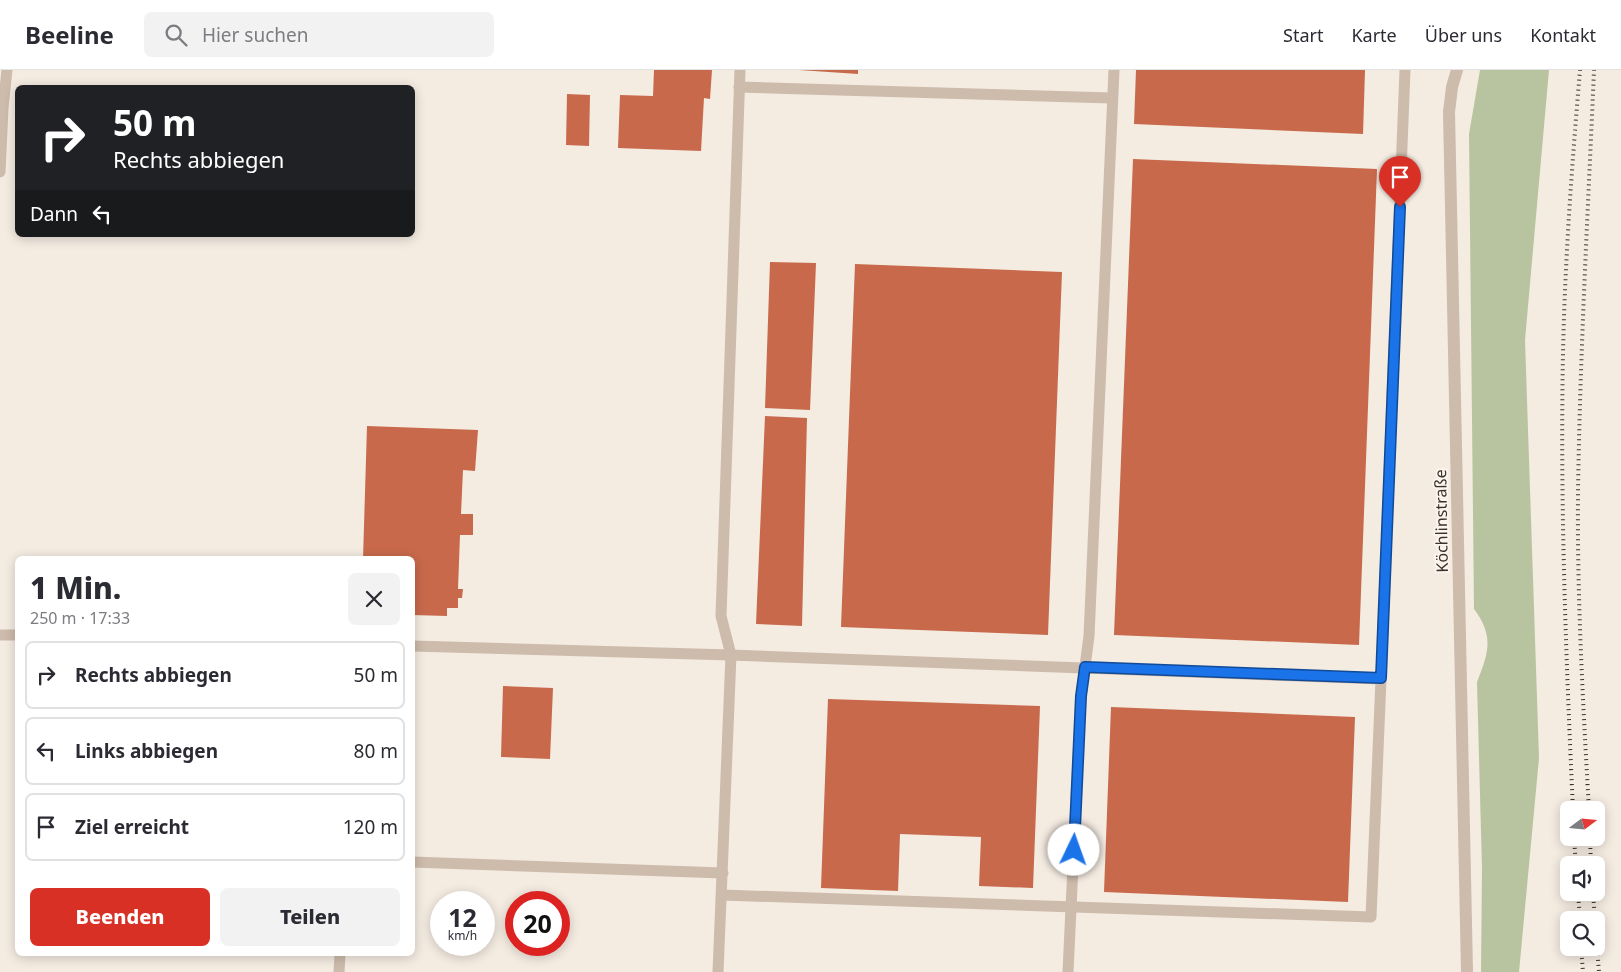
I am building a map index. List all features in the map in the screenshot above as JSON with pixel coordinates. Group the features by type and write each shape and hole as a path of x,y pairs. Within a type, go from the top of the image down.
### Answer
{"street":[{"name":"Köchlinstraße","path":"1457,70 1452,87 1449,112 1467,972"}],"lane":[{"path":"0,172 7,70"},
{"path":"718,972 730,655 722,616 740,70"},
{"path":"1068,972 1081,696 1089,636 1114,70"},
{"path":"722,895 1371,917 1405,70"},
{"path":"739,87 1112,98"},
{"path":"0,635 15,635"},
{"path":"415,646 1381,678"},
{"path":"415,862 723,873"},
{"path":"339,972 340,956"}],"green space":[{"path":"1480,70 1549,70 1525,340 1539,758 1519,972 1481,972 1482,869 1477,682 1487,653 1488,644 1485,628 1474,609 1469,134"}],"building":[{"path":"654,70 712,70 710,99 704,98 701,151 618,148 620,95 653,96"},
{"path":"799,70 858,70 858,74"},
{"path":"1136,70 1365,70 1363,134 1134,124"},
{"path":"567,94 590,95 589,146 566,145"},
{"path":"1133,159 1377,169 1359,645 1114,635"},
{"path":"770,262 816,263 810,410 765,408"},
{"path":"855,264 1062,272 1048,635 841,627"},
{"path":"765,416 807,418 802,626 756,624"},
{"path":"367,426 478,430 475,471 463,470 461,514 473,514 473,535 460,535 458,589 463,589 462,598 458,598 458,608 447,608 447,616 415,615 415,556 363,556"},
{"path":"503,686 553,688 550,759 501,757"},
{"path":"828,699 1040,706 1033,888 979,886 981,837 900,834 898,891 821,888"},
{"path":"1111,707 1355,717 1348,902 1104,892"}],"railway":[{"path":"1573,801 1564,582 1562,410 1567,247 1580,70"},
{"path":"1589,801 1579,612 1578,493 1582,334 1594,70"},
{"path":"1575,846 1575,856"},
{"path":"1590,846 1591,856"},
{"path":"1579,901 1579,911"},
{"path":"1594,901 1594,911"},
{"path":"1582,956 1583,972"},
{"path":"1598,956 1599,972"}],"route":[{"path":"1074,850 1081,696 1085,667 1381,678 1400,207"}]}
